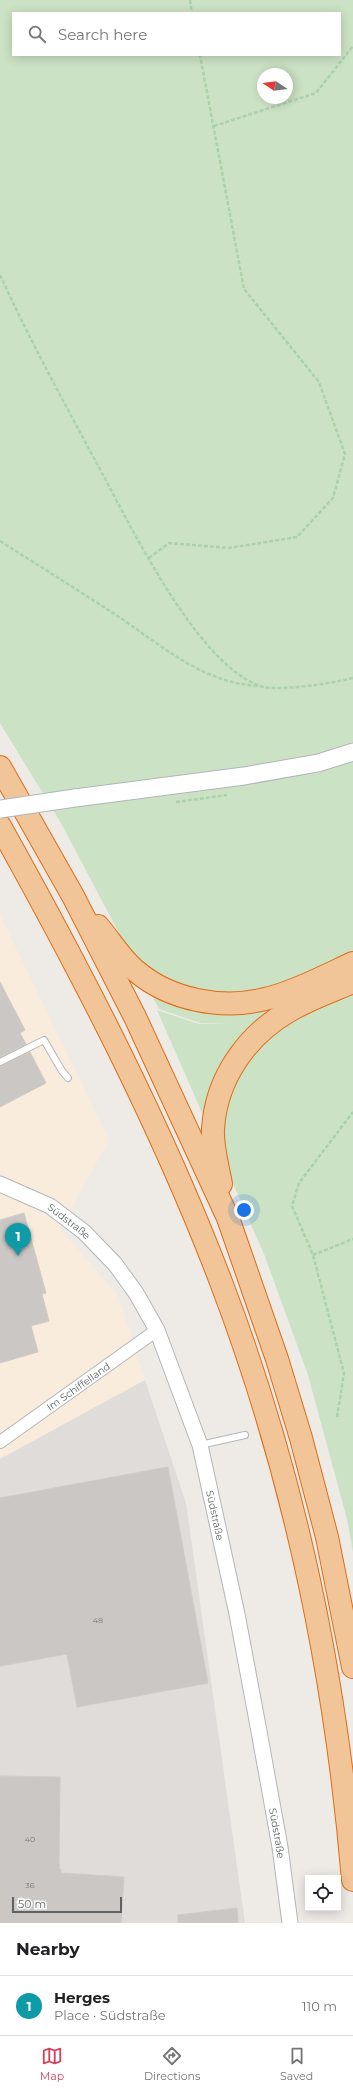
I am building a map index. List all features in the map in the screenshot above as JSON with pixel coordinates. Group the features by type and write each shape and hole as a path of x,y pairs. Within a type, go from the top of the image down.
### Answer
{"highway":[{"path":"0,767 73,896 135,1017 228,1218 277,1359 301,1438 327,1537 353,1667"},
{"path":"0,826 107,1027 148,1115 221,1283 250,1365 275,1443 301,1547 325,1662 347,1812 353,1880"},
{"path":"73,896 135,970 157,985 177,995 210,1003 236,1003 266,999 321,978 353,963"},
{"path":"228,1218 216,1160 213,1130 217,1103 225,1078 238,1056 267,1026 289,1011 353,982"}],"main road":[{"path":"0,809 244,776 318,763 353,752"}],"street":[{"name":"Südstraße","path":"0,1184 50,1206 84,1232 119,1270 136,1293 157,1330 200,1445 237,1614 280,1847 290,1923"},
{"name":"Im Schiffelland","path":"0,1442 157,1330"}],"lane":[{"path":"0,1062 44,1040 62,1071 68,1078"},
{"path":"200,1445 245,1435"}],"path":[{"path":"190,0 192,12"},
{"path":"214,126 316,93 353,46"},
{"path":"149,558 169,542 229,548 297,537 333,498 345,454 319,382 244,289 200,56"},
{"path":"0,275 28,334 149,558 189,623 226,666 261,686"},
{"path":"0,541 115,614 164,650 206,674 242,686 282,688 353,678"},
{"path":"337,1417 344,1373 313,1256 292,1206 299,1184 353,1112"},
{"path":"313,1256 353,1239"}],"shaded area":[{"path":"0,915 109,1140 60,1229 118,1295 145,1380 0,1459"},
{"path":"145,1380 186,1503 245,1923 0,1923 0,1459"}],"green space":[{"path":"0,0 353,0 353,1552 347,1519 308,1375 264,1254 157,1010 199,1024 229,1023 200,1023 159,1009 61,823 0,723"}],"building":[{"path":"0,982 25,1030 20,1033 26,1044 0,1057"},
{"path":"30,1052 46,1083 0,1107 0,1066"},
{"path":"24,1213 46,1293 42,1294 49,1321 31,1326 38,1352 0,1363 0,1220"},
{"path":"168,1467 208,1683 77,1707 67,1654 0,1666 0,1498"},
{"path":"0,1776 60,1777 59,1869 61,1869 61,1873 124,1877 121,1923 0,1923"},
{"path":"237,1908 238,1923 178,1923 178,1915"}],"place":[{"name":"Herges","path":"18,1256"}]}
